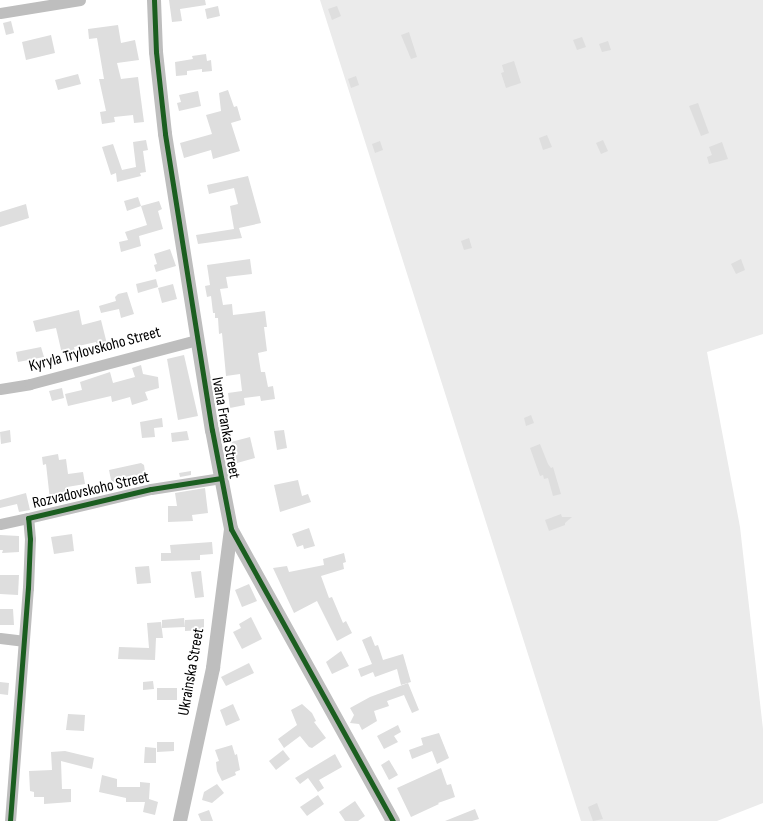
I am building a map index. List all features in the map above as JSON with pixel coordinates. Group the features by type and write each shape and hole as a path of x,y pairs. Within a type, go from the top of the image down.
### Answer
{"street":[{"path":"0,13 80,0"},
{"name":"Ivana Franka Street","path":"154,0 156,52 163,119 197,340 231,529 393,821"},
{"name":"Kyryla Trylovskoho Street","path":"0,389 30,384 197,340"},
{"name":"Rozvadovskoho Street","path":"10,821 29,562 28,518 151,489 221,478"},
{"path":"0,524 28,518"},
{"name":"Ukrainska Street","path":"180,821 213,668 231,529"},
{"path":"0,638 23,641"}],"shaded area":[{"path":"320,0 763,0 763,334 707,352 740,527 763,729 763,803 717,821 581,821"}],"building":[{"path":"169,0 205,0 206,5 180,9 182,21 172,22"},
{"path":"218,6 220,16 207,19 205,9"},
{"path":"337,6 341,16 332,20 328,9"},
{"path":"11,21 14,33 6,35 3,23"},
{"path":"118,25 121,43 135,40 139,60 117,63 121,79 138,77 144,122 134,123 133,115 114,117 115,122 102,124 100,112 106,111 99,79 104,79 97,38 89,39 88,29"},
{"path":"409,32 417,57 411,59 401,35"},
{"path":"51,35 55,53 26,60 22,42"},
{"path":"582,37 586,47 577,50 573,40"},
{"path":"608,41 611,50 602,52 599,44"},
{"path":"206,54 207,61 211,60 212,71 202,72 202,69 187,71 187,75 176,76 175,62 193,59 192,56"},
{"path":"514,61 521,83 506,88 501,73 504,72 502,65"},
{"path":"78,74 81,84 58,90 55,80"},
{"path":"356,76 359,85 351,88 348,79"},
{"path":"228,90 234,107 237,106 241,120 231,123 240,151 213,159 211,150 184,158 180,143 212,134 206,115 221,111 219,93"},
{"path":"198,91 201,106 179,111 177,103 181,102 179,95"},
{"path":"698,103 709,133 701,136 689,106"},
{"path":"547,135 552,147 543,150 539,138"},
{"path":"146,140 148,150 143,151 146,172 140,173 141,176 117,182 116,173 111,175 102,147 113,144 122,170 136,167 133,142"},
{"path":"603,140 608,151 601,154 596,143"},
{"path":"380,141 383,150 375,153 372,144"},
{"path":"722,142 728,159 709,164 707,157 712,155 709,147"},
{"path":"248,176 261,223 239,228 242,238 198,244 196,235 234,229 230,206 238,204 234,188 209,194 207,185"},
{"path":"138,197 141,206 127,211 124,201"},
{"path":"159,201 162,209 158,211 163,229 139,236 141,246 121,252 119,242 128,240 125,232 147,225 141,206"},
{"path":"26,204 29,218 0,227 0,212"},
{"path":"469,238 472,248 464,250 461,241"},
{"path":"170,249 176,266 156,272 154,265 157,264 154,254"},
{"path":"250,259 252,274 226,277 228,288 220,289 223,305 232,304 233,315 265,311 267,327 264,327 267,351 258,353 261,372 265,372 268,387 273,386 275,399 261,401 260,396 244,398 245,405 230,408 228,393 242,391 240,374 226,376 222,333 219,334 218,318 215,318 211,296 207,297 205,286 210,285 207,265"},
{"path":"741,259 745,270 736,274 731,264"},
{"path":"156,279 158,287 138,293 136,284"},
{"path":"173,284 177,299 162,303 158,288"},
{"path":"127,292 134,314 121,318 119,309 101,313 99,306 116,301 115,297 118,294"},
{"path":"79,310 82,325 101,320 107,344 97,347 96,342 74,347 75,351 62,354 56,328 36,332 33,321"},
{"path":"41,347 44,357 18,362 16,352"},
{"path":"184,355 198,416 178,420 167,359"},
{"path":"141,365 143,374 158,377 159,388 145,392 148,400 132,405 130,397 112,402 111,396 68,406 65,394 82,390 80,382 110,372 113,383 135,377 132,368"},
{"path":"62,388 64,398 52,401 49,391"},
{"path":"531,415 534,423 526,426 524,418"},
{"path":"162,418 163,427 154,428 155,437 142,438 140,422"},
{"path":"10,430 11,442 1,444 0,432"},
{"path":"284,430 287,448 277,450 274,431"},
{"path":"187,431 189,440 172,442 171,433"},
{"path":"250,437 255,458 237,463 231,442"},
{"path":"540,444 548,464 551,468 553,467 561,494 553,496 548,478 544,479 543,475 540,476 530,448"},
{"path":"58,454 59,460 66,459 68,474 83,472 85,484 67,487 68,494 50,500 46,464 43,465 42,457"},
{"path":"141,463 144,465 145,472 144,475 136,477 137,482 119,486 111,480 109,470"},
{"path":"191,471 191,475 180,477 179,473"},
{"path":"298,480 302,496 308,494 311,502 280,512 274,485"},
{"path":"205,488 208,513 192,515 193,521 168,522 168,506 177,506 175,493"},
{"path":"26,493 30,510 19,512 17,504 0,508 0,500"},
{"path":"561,514 562,517 572,517 565,525 549,531 545,520"},
{"path":"309,528 315,546 304,549 303,545 297,547 292,534"},
{"path":"72,534 74,551 54,554 51,537"},
{"path":"0,535 19,536 19,552 2,553 3,550 0,550"},
{"path":"212,542 213,554 200,555 200,560 161,561 161,553 171,553 170,545"},
{"path":"344,553 346,562 343,563 344,569 321,576 329,598 332,597 343,623 346,621 352,633 337,641 317,601 294,613 273,568 287,566 289,572 324,565 323,559"},
{"path":"149,566 151,583 137,584 135,567"},
{"path":"201,571 204,597 195,598 191,572"},
{"path":"0,575 19,575 18,595 0,594"},
{"path":"249,584 257,601 242,607 235,590"},
{"path":"0,609 13,609 14,625 0,625"},
{"path":"251,617 262,639 242,649 233,632 241,628 239,624"},
{"path":"184,618 185,627 162,628 162,620"},
{"path":"204,619 204,630 185,631 185,620"},
{"path":"161,622 163,638 156,638 155,660 118,659 119,647 149,648 147,623"},
{"path":"371,636 375,646 378,645 383,660 403,654 411,682 401,685 397,669 375,677 373,672 361,677 358,669 372,664 362,640"},
{"path":"341,651 349,666 332,674 326,662"},
{"path":"249,663 254,673 226,686 221,677"},
{"path":"153,681 154,689 143,690 143,682"},
{"path":"0,682 9,683 8,695 0,694"},
{"path":"408,683 419,710 412,713 404,695 387,701 389,706 374,711 377,721 362,730 359,724 350,723 354,715 350,708 370,697"},
{"path":"157,688 177,688 177,700 157,700"},
{"path":"233,704 240,720 226,726 220,710"},
{"path":"302,704 312,713 316,721 314,722 326,738 312,748 300,736 284,748 278,739 297,725 291,710"},
{"path":"68,714 85,715 84,731 66,730"},
{"path":"398,725 401,732 394,736 398,742 384,749 377,736"},
{"path":"439,733 449,758 437,764 432,751 412,759 409,750 423,745 421,738"},
{"path":"157,742 174,742 174,751 157,752"},
{"path":"232,745 235,755 237,754 240,770 235,772 236,775 222,781 217,771 216,762 219,761 215,750"},
{"path":"145,747 156,748 156,763 144,763"},
{"path":"283,750 290,759 276,770 269,761"},
{"path":"65,751 94,758 92,769 61,761 62,789 71,789 71,802 44,804 44,797 34,797 34,792 30,791 29,771 52,770 51,752"},
{"path":"335,754 342,767 319,780 324,788 318,792 308,778 300,784 295,778"},
{"path":"389,760 398,775 389,780 381,765"},
{"path":"441,768 447,785 451,784 455,797 438,803 411,817 397,788"},
{"path":"102,775 117,779 117,787 140,787 140,782 150,783 149,799 158,802 155,815 143,812 145,802 126,802 126,798 99,792"},
{"path":"217,784 224,793 212,803 202,800 204,792"},
{"path":"318,795 324,804 307,816 300,807"},
{"path":"355,801 365,816 358,821 345,821 339,812"},
{"path":"597,803 603,819 593,821 588,807"},
{"path":"475,809 479,819 472,821 445,821"},
{"path":"209,810 213,821 201,821 198,814"}],"cycle path":[{"path":"154,0 156,52 165,134 212,430 231,529 393,821"},
{"path":"10,821 28,588 30,539 28,518 151,489 221,478"}]}
